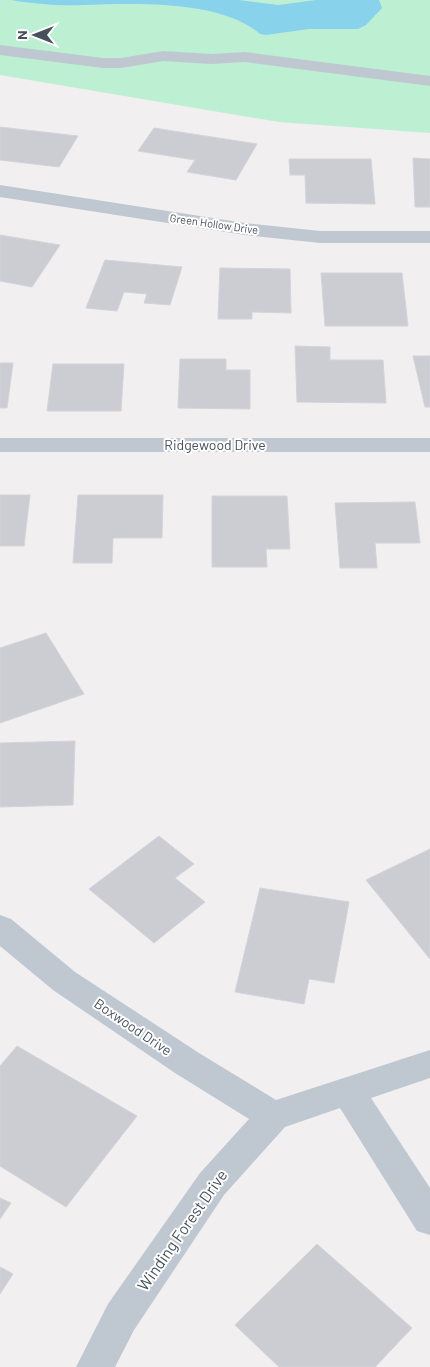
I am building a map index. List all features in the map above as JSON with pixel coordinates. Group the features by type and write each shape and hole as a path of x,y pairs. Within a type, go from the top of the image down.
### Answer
{"street":[{"path":"0,50 103,63 121,63 164,56 211,59 245,57 430,81"},
{"name":"Green Hollow Drive","path":"0,191 245,229 320,237 430,237"},
{"name":"Ridgewood Drive","path":"0,445 430,445"},
{"name":"Boxwood Drive","path":"0,928 64,981 187,1064 273,1116"},
{"name":"Winding Forest Drive","path":"95,1367 121,1317 212,1184 273,1116 430,1064"},
{"path":"348,1091 430,1219"}],"green space":[{"path":"0,0 430,0 430,133 279,122 0,75"}],"water":[{"path":"11,0 239,0 278,5 316,0 379,0 382,8 366,25 358,29 309,29 266,35 260,34 243,23 224,15 201,9 153,4 57,5"}],"building":[{"path":"0,127 78,136 59,167 0,160"},
{"path":"154,128 257,144 236,180 187,172 195,160 138,151"},
{"path":"413,158 430,159 430,207 415,207"},
{"path":"289,159 371,159 375,204 306,203 305,175 290,175"},
{"path":"0,235 60,245 32,287 0,281"},
{"path":"105,260 182,267 170,305 144,303 147,294 124,292 117,311 86,308"},
{"path":"220,268 290,269 291,313 252,312 252,319 218,319"},
{"path":"321,273 402,273 408,326 325,326"},
{"path":"295,346 330,347 330,360 383,360 386,403 297,402"},
{"path":"413,356 430,356 430,407 425,407"},
{"path":"180,359 226,359 226,370 250,370 250,409 178,408"},
{"path":"0,363 13,363 7,408 0,408"},
{"path":"53,364 124,364 121,411 47,411"},
{"path":"0,495 30,495 24,546 0,546"},
{"path":"78,495 163,495 162,538 113,538 112,563 73,563"},
{"path":"212,496 287,496 290,549 266,549 267,567 212,567"},
{"path":"415,502 420,543 375,543 377,568 340,568 335,503"},
{"path":"46,633 84,694 0,723 0,648"},
{"path":"75,741 73,805 0,807 0,743"},
{"path":"159,836 194,864 175,878 205,902 154,943 89,889"},
{"path":"430,849 430,959 366,880"},
{"path":"260,888 349,902 334,983 309,979 304,1004 235,992"},
{"path":"17,1046 137,1116 66,1207 0,1166 0,1066"},
{"path":"0,1198 11,1203 0,1219"},
{"path":"317,1244 412,1328 375,1367 279,1367 235,1325"},
{"path":"0,1267 13,1274 0,1294"}]}
